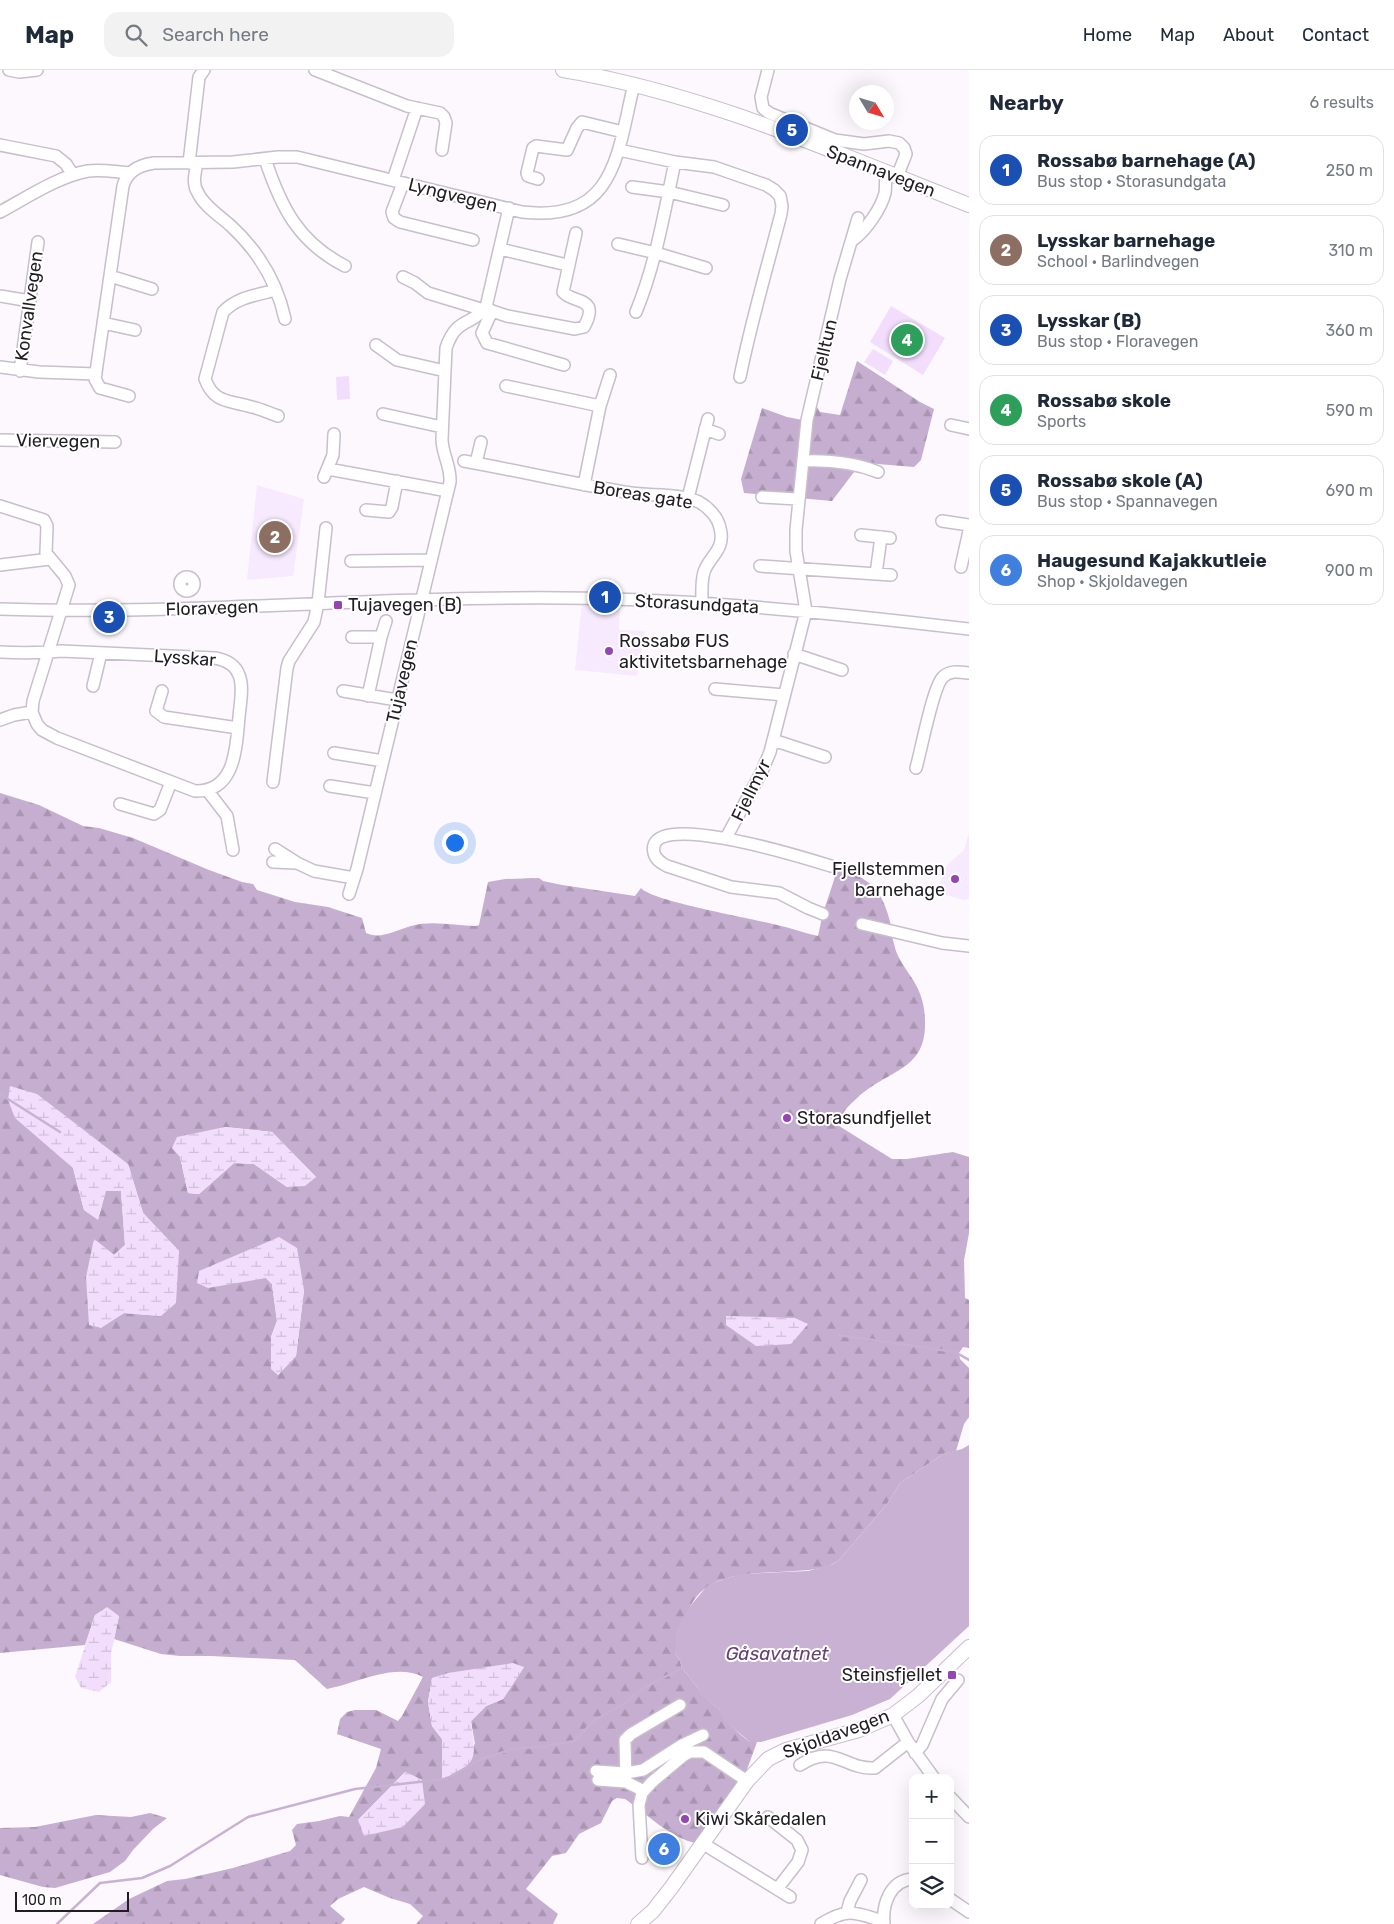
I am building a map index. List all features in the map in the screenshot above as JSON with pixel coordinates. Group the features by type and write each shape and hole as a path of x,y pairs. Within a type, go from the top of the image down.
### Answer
{"main road":[{"name":"Spannavegen","path":"563,70 634,84 752,120 969,205"},
{"name":"Skjoldavegen","path":"638,1924 653,1911 667,1894 746,1781 768,1759 786,1750 859,1730 893,1715 918,1696 969,1647"}],"street":[{"path":"9,70 28,72 37,70"},
{"path":"204,70 199,77 193,163 197,193 250,244 264,264 276,290 285,318"},
{"path":"315,70 383,97 440,113 446,123 442,150"},
{"name":"Fjelltun","path":"768,70 761,97 763,108 769,113 835,140 864,144 889,140 899,143 904,148 906,154 892,175 877,210 860,234 853,240"},
{"name":"Lyngvegen","path":"0,212 73,175 90,171 130,173 139,166 146,164 297,158 522,212 560,213 582,204 601,188 608,179 619,150 634,84"},
{"path":"417,108 398,181 392,212 394,218 400,222 473,240"},
{"path":"538,179 528,176 526,173 533,148 536,146 567,150 577,128 582,122 622,132"},
{"path":"0,145 56,156 66,164 73,175"},
{"path":"619,150 675,162 700,164 734,173 771,188 781,200 781,214 759,302 747,341 740,377"},
{"path":"265,159 279,198 295,226 315,248 345,266"},
{"path":"636,312 651,274 675,162"},
{"path":"129,396 104,390 96,383 96,374 124,186 130,173"},
{"path":"632,187 668,192 723,204"},
{"path":"509,208 482,333 487,343 564,365"},
{"name":"Fjelltun","path":"806,611 798,568 796,530 809,411 840,279 858,218"},
{"path":"403,278 415,283 428,293 576,330 584,327 589,314 586,303 565,295 563,292 576,233"},
{"name":"Konvallvegen","path":"20,371 38,242"},
{"path":"618,244 706,268"},
{"path":"500,249 568,265"},
{"path":"110,276 152,289"},
{"path":"276,290 241,299 230,304 223,312 205,379 208,388 216,396 226,401 278,416"},
{"path":"0,296 30,301"},
{"name":"Tujavegen","path":"349,894 448,491 450,471 442,446 446,348 449,337 460,324 487,309"},
{"path":"103,323 135,330"},
{"path":"376,345 397,360 445,371"},
{"path":"0,367 20,371 79,375 96,374"},
{"path":"584,485 600,406 610,375"},
{"path":"506,386 600,406"},
{"path":"383,414 442,427"},
{"path":"688,498 707,424 719,434"},
{"path":"951,425 969,429"},
{"path":"334,434 334,455 328,472 355,474 448,491"},
{"name":"Viervegen","path":"0,440 115,442"},
{"path":"476,463 481,442"},
{"name":"Boreas gate","path":"464,461 584,485 642,494 688,498 700,503 709,509 716,518 720,527 721,537 718,548 704,572 702,602"},
{"path":"803,461 844,462 878,472"},
{"path":"366,510 386,512 390,510 397,481"},
{"path":"762,497 798,499"},
{"path":"0,506 44,520 47,526 46,553 66,576 69,585 33,701 32,712 42,730 57,738 171,782 195,790 207,790 228,816 233,850"},
{"path":"942,521 969,525"},
{"path":"273,782 287,668 293,655 311,628 318,603 326,528"},
{"path":"961,567 969,531"},
{"path":"861,535 885,538 876,574"},
{"path":"0,565 50,559"},
{"path":"351,561 430,560"},
{"path":"760,566 891,575"},
{"name":"Storasundgata","path":"422,600 581,598 702,602 806,611 969,629"},
{"name":"Floravegen","path":"0,609 174,610 422,600"},
{"name":"Fjellmyr","path":"726,838 762,771 773,740 806,611"},
{"path":"368,696 386,621"},
{"path":"352,637 381,637"},
{"name":"Lysskar","path":"0,652 61,651 215,658 230,662 237,670 241,681 238,728 232,766 221,781 207,790"},
{"path":"94,686 100,653"},
{"path":"794,654 842,670"},
{"path":"916,768 938,682 942,677 953,672 969,673"},
{"path":"715,689 784,695"},
{"name":"Lysskar","path":"162,691 156,711 164,717 238,728"},
{"path":"343,692 397,700"},
{"path":"0,720 32,712"},
{"name":"Fjellmyr","path":"773,740 825,757"},
{"path":"334,753 383,761"},
{"path":"120,804 154,814 160,810 171,782"},
{"path":"330,786 375,793"},
{"path":"823,914 780,893 731,887 667,866 659,862 654,855 653,847 662,836 671,834 726,838 831,866"},
{"path":"275,849 297,863 323,874 354,878"},
{"path":"273,862 297,863"},
{"path":"862,924 942,943 969,946"},
{"path":"915,1753 922,1745 942,1699 958,1680"},
{"path":"626,1777 624,1744 628,1736 680,1705"},
{"path":"893,1715 915,1753 931,1774"},
{"path":"597,1775 626,1777 643,1770 682,1745 703,1736"},
{"name":"Skjoldavegen","path":"800,1765 810,1758 826,1755 861,1766 875,1768 908,1742"},
{"path":"642,1858 640,1805 644,1790 683,1756 697,1751 711,1755 746,1781"},
{"path":"626,1777 644,1790"},
{"path":"954,1801 969,1817"},
{"path":"768,1816 797,1840 802,1850 798,1862 778,1888"},
{"path":"702,1844 778,1888 790,1897"},
{"path":"821,1924 847,1912 883,1923 884,1912 891,1891 903,1880 909,1879"},
{"path":"847,1912 850,1901 861,1880"},
{"path":"954,1902 969,1912"}],"shaded area":[{"path":"257,485 304,499 293,576 247,580"},
{"name":"Rossabø FUS aktivitetsbarnehage","path":"582,602 620,604 619,630 645,631 637,676 575,670"},
{"name":"Fjellstemmen barnehage","path":"969,833 969,899 964,900 936,892 947,865 964,850"}],"green space":[{"path":"891,306 945,338 923,375 870,342"},
{"path":"873,349 893,361 885,375 864,362"},
{"path":"857,361 934,409 921,460 914,467 866,463 854,472 832,501 744,493 741,479 762,408 787,417 808,421 812,399 820,412 840,415"},
{"path":"349,376 350,399 337,400 336,377"},
{"path":"0,793 39,805 83,826 99,828 133,838 209,870 253,884 257,890 295,902 328,907 362,918 366,933 371,935 383,935 427,923 479,925 488,882 505,879 539,878 543,881 562,885 635,896 641,888 649,893 683,904 818,936 823,913 838,868 860,877 874,888 880,895 888,913 893,942 900,960 922,999 925,1029 922,1045 916,1056 907,1065 871,1088 848,1106 839,1126 892,1159 907,1159 953,1152 969,1157 969,1233 964,1260 965,1298 969,1300 969,1348 963,1347 959,1353 960,1359 969,1368 969,1417 964,1424 956,1451 943,1454 900,1483 887,1504 839,1560 829,1565 801,1571 752,1574 723,1579 699,1593 691,1605 675,1653 682,1668 701,1694 719,1709 727,1722 750,1742 757,1742 745,1775 696,1843 668,1831 625,1799 617,1798 612,1801 601,1823 579,1834 566,1853 552,1856 526,1889 558,1914 553,1924 416,1924 423,1916 410,1904 364,1887 338,1899 330,1906 345,1919 341,1924 93,1924 129,1899 167,1881 185,1879 233,1868 290,1851 296,1845 292,1830 297,1824 340,1816 349,1817 376,1768 381,1749 337,1734 340,1719 347,1712 355,1710 376,1710 398,1721 423,1677 412,1673 388,1673 327,1689 295,1660 161,1654 114,1639 119,1616 95,1615 85,1645 0,1653","holes":["225,1127 272,1132 316,1177 287,1187 254,1164 234,1163 199,1194 188,1193 180,1157","128,1164 143,1213 179,1251 161,1316 124,1313 101,1327 95,1240 114,1255 125,1245 121,1191 106,1190 98,1219 84,1210 73,1168","266,1278 304,1290 296,1356 278,1375 271,1337 277,1321 272,1284","524,1667 503,1699 486,1706 471,1721 475,1744 442,1778 442,1739 432,1726 428,1702 432,1678","405,1772 422,1780 422,1784 358,1820"]},
{"path":"10,1086 37,1094 128,1164 143,1213 179,1251 176,1303 161,1316 124,1313 101,1328 89,1325 86,1277 94,1239 114,1255 125,1245 121,1191 106,1191 98,1220 84,1210 73,1168 15,1118 8,1100"},
{"path":"225,1127 272,1132 316,1177 305,1186 287,1187 254,1164 234,1163 199,1194 188,1193 180,1157 172,1148 177,1137"},
{"path":"279,1237 297,1248 304,1290 296,1356 278,1375 271,1369 271,1337 277,1321 272,1284 266,1278 208,1288 197,1283 199,1271"},
{"path":"726,1316 795,1318 808,1324 791,1344 756,1346 726,1325"},
{"path":"107,1607 119,1616 111,1654 111,1682 99,1692 81,1688 75,1677 95,1615"},
{"path":"513,1663 524,1667 503,1699 486,1706 471,1721 474,1752 469,1764 442,1779 442,1739 432,1726 428,1702 432,1678 448,1673"},
{"path":"406,1772 422,1780 425,1804 403,1827 364,1836 358,1820"},
{"path":"150,1813 167,1818 153,1829 125,1861 110,1872 55,1888 43,1887 0,1875 0,1828 35,1827 96,1815 131,1817"}],"water":[{"name":"Gåsavatnet","path":"969,1445 969,1626 890,1699 852,1715 761,1742 750,1742 726,1722 719,1709 700,1694 698,1688 682,1668 675,1653 676,1633 691,1605 708,1585 727,1578 742,1574 808,1571 833,1564 839,1560 887,1504 900,1483 943,1454"}],"waterway":[{"path":"0,1094 60,1132"},
{"path":"839,1335 955,1352 969,1360"},
{"path":"57,1924 100,1883 142,1878 170,1866 248,1817 355,1789 446,1779 481,1759 513,1749 574,1741 595,1720 627,1702 635,1694 651,1684 682,1668"}],"place":[{"name":"Rossabø skole (A)","path":"792,130"},
{"name":"Rossabø skole","path":"907,340"},
{"name":"Lysskar barnehage","path":"275,537"},
{"name":"Rossabø barnehage (A)","path":"605,597"},
{"name":"Tujavegen (B)","path":"338,605"},
{"name":"Lysskar (B)","path":"109,617"},
{"name":"Rossabø FUS aktivitetsbarnehage","path":"609,651"},
{"name":"Fjellstemmen barnehage","path":"955,879"},
{"name":"Storasundfjellet","path":"787,1118"},
{"name":"Steinsfjellet","path":"952,1675"},
{"name":"Kiwi Skåredalen","path":"685,1819"},
{"name":"Haugesund Kajakkutleie","path":"664,1849"}]}
